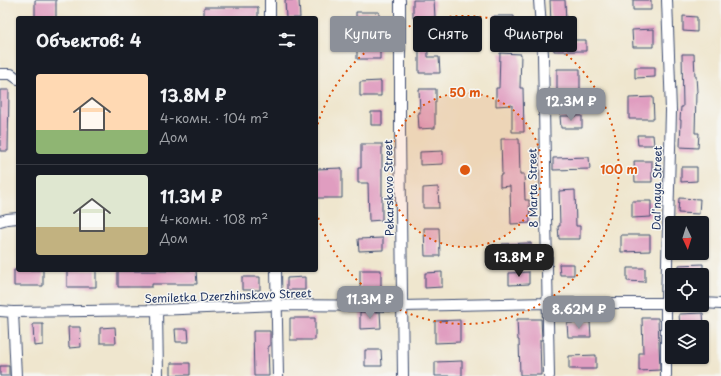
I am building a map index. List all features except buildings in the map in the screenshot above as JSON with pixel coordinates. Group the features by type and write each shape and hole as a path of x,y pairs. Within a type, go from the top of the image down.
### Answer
{"street":[{"path":"270,0 270,16"},
{"name":"Pekarskovo Street","path":"400,0 403,376"},
{"name":"8 Marta Street","path":"539,0 543,55 549,376"},
{"name":"Dal'naya Street","path":"667,0 671,111 669,268"},
{"path":"0,74 11,74 16,78"},
{"path":"0,221 16,218"},
{"path":"276,272 278,376"},
{"name":"Semiletka Dzerzhinskovo Street","path":"0,311 157,310 277,305 402,306 665,302"},
{"path":"709,303 721,304"},
{"path":"157,310 158,376"},
{"path":"13,312 16,376"},
{"name":"Dal'naya Street","path":"666,376 669,312"}]}
